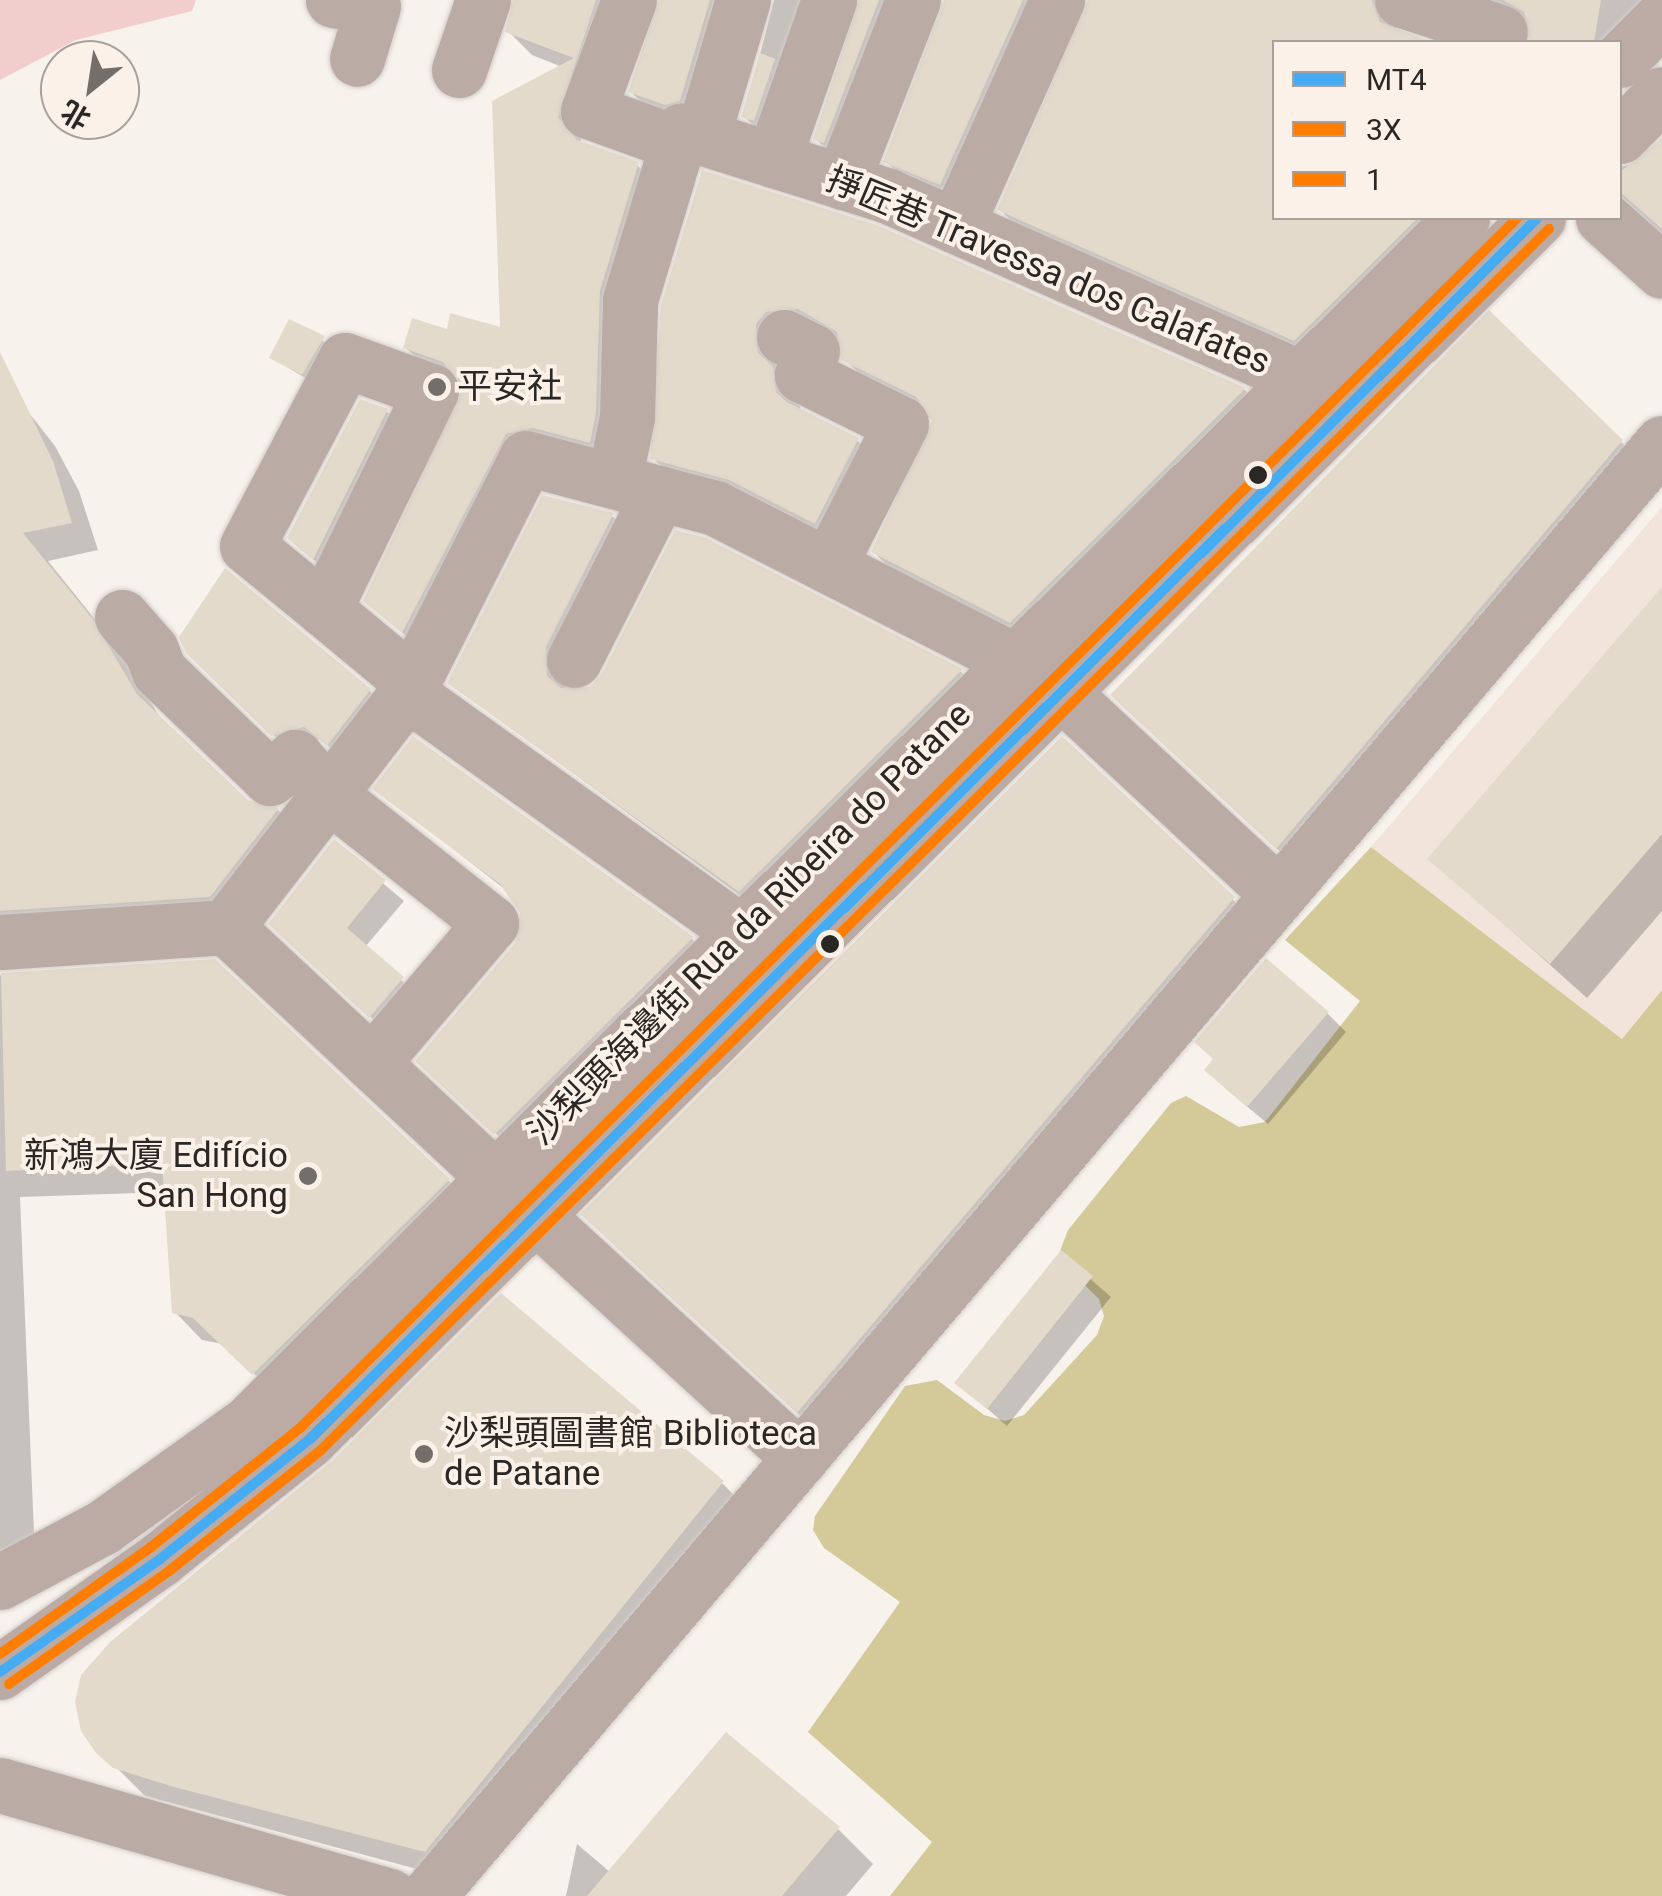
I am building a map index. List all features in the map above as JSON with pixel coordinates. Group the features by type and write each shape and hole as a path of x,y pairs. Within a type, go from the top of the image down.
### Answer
{"main road":[{"path":"1622,58 1662,18"},
{"path":"1622,134 1662,94"},
{"name":"沙梨頭海邊街 Rua da Ribeira do Patane","path":"0,1582 102,1527 248,1424 1460,220"},
{"name":"沙梨頭海邊街 Rua da Ribeira do Patane","path":"0,1672 160,1559 310,1439 1536,220"}],"street":[{"path":"333,0 373,6 357,59"},
{"path":"459,70 483,0"},
{"name":"掙匠巷 Travessa dos Calafates","path":"629,0 588,111 842,182 956,226 1300,378"},
{"path":"574,660 637,487 627,416 630,300 686,138 743,0"},
{"path":"773,160 829,0"},
{"path":"842,182 913,0"},
{"path":"956,226 1057,0"},
{"path":"1402,0 1506,25"},
{"path":"1606,220 1662,271"},
{"path":"784,337 812,351 802,375 901,424 828,565"},
{"path":"428,1896 1662,444"},
{"path":"226,927 409,687 526,458 716,508 1015,661"},
{"path":"324,609 409,687 742,933"},
{"path":"122,618 152,650 160,671 270,778 295,756 328,794 491,924 372,1062"},
{"path":"1061,692 1277,893"},
{"path":"0,942 226,927 495,1178"},
{"path":"443,1229 474,1215 535,1215 800,1458"},
{"path":"0,1785 390,1896"}],"shaded area":[{"path":"0,0 196,0 192,11 76,40 40,40 40,59 0,80"},
{"path":"1662,507 1662,990 1622,1039 1371,847"},
{"path":"1371,847 1622,1039 1662,990 1662,1896 890,1896 932,1842 808,1732 900,1602 824,1548 813,1530 815,1516 905,1386 937,1380 984,1415 1005,1421 1024,1415 1097,1335 1104,1316 1099,1299 1065,1266 1060,1251 1068,1230 1171,1103 1186,1096 1239,1127 1265,1122 1360,1001 1285,940"}],"building":[{"path":"513,0 596,0 558,117 577,140 639,162 600,291 596,413 590,443 533,428 506,434 402,633 363,601 462,389 443,362 403,348 412,318 447,329 450,313 500,327 492,101 574,58 505,32"},
{"path":"659,0 710,0 680,101 665,105 628,92"},
{"path":"859,0 879,0 824,143 813,140"},
{"path":"944,0 1023,0 940,185 883,162"},
{"path":"1088,0 1372,0 1380,22 1426,40 1272,40 1272,220 1416,220 1294,341 997,210"},
{"path":"1503,0 1601,0 1594,40 1529,40 1524,12"},
{"path":"760,53 775,59 754,121 741,117"},
{"path":"1662,138 1662,229 1622,194 1622,170"},
{"path":"702,170 877,225 1246,388 1010,623 871,552 932,421 916,397 841,360 837,332 798,309 766,312 756,324 758,353 773,366 776,392 787,402 859,438 815,524 729,480 650,459 661,305"},
{"path":"1489,310 1623,440 1276,849 1110,695"},
{"path":"289,319 325,336 302,375 269,358"},
{"path":"0,352 53,461 72,523 23,533 92,618 137,694 248,800 279,808 210,897 0,911"},
{"path":"360,399 388,409 313,560 287,538"},
{"path":"542,495 614,513 546,647 547,676 561,688 590,687 601,675 675,530 704,537 963,669 739,892 447,683"},
{"path":"225,568 371,689 327,746 304,727 271,736 186,653 179,637"},
{"path":"1662,587 1662,834 1550,964 1427,859"},
{"path":"413,736 694,937 494,1135 415,1061 515,943 520,913 500,884 372,789"},
{"path":"1062,736 1235,897 797,1413 580,1214"},
{"path":"334,839 386,880 347,928 404,977 369,1018 268,924"},
{"path":"1266,958 1329,1012 1247,1107 1204,1070 1213,1059 1194,1042"},
{"path":"215,959 450,1179 252,1375 193,1318 172,1313 162,1164 6,1171 1,973"},
{"path":"1061,1250 1093,1276 987,1409 954,1383"},
{"path":"501,1293 724,1481 425,1852 113,1768 96,1753 81,1731 75,1702 81,1675 110,1642 332,1461"},
{"path":"726,1732 840,1827 782,1896 587,1896"}],"transit line":[{"name":"1","path":"0,1654 151,1547 300,1428 1515,220"},
{"name":"MT4","path":"0,1672 160,1559 310,1439 1536,220"},
{"name":"3X","path":"9,1684 169,1571 321,1450 1549,229"}],"place":[{"name":"平安社","path":"437,387"},
{"name":"新鴻大廈 Edifício San Hong","path":"308,1176"},
{"name":"沙梨頭圖書館 Biblioteca de Patane","path":"424,1454"}]}
